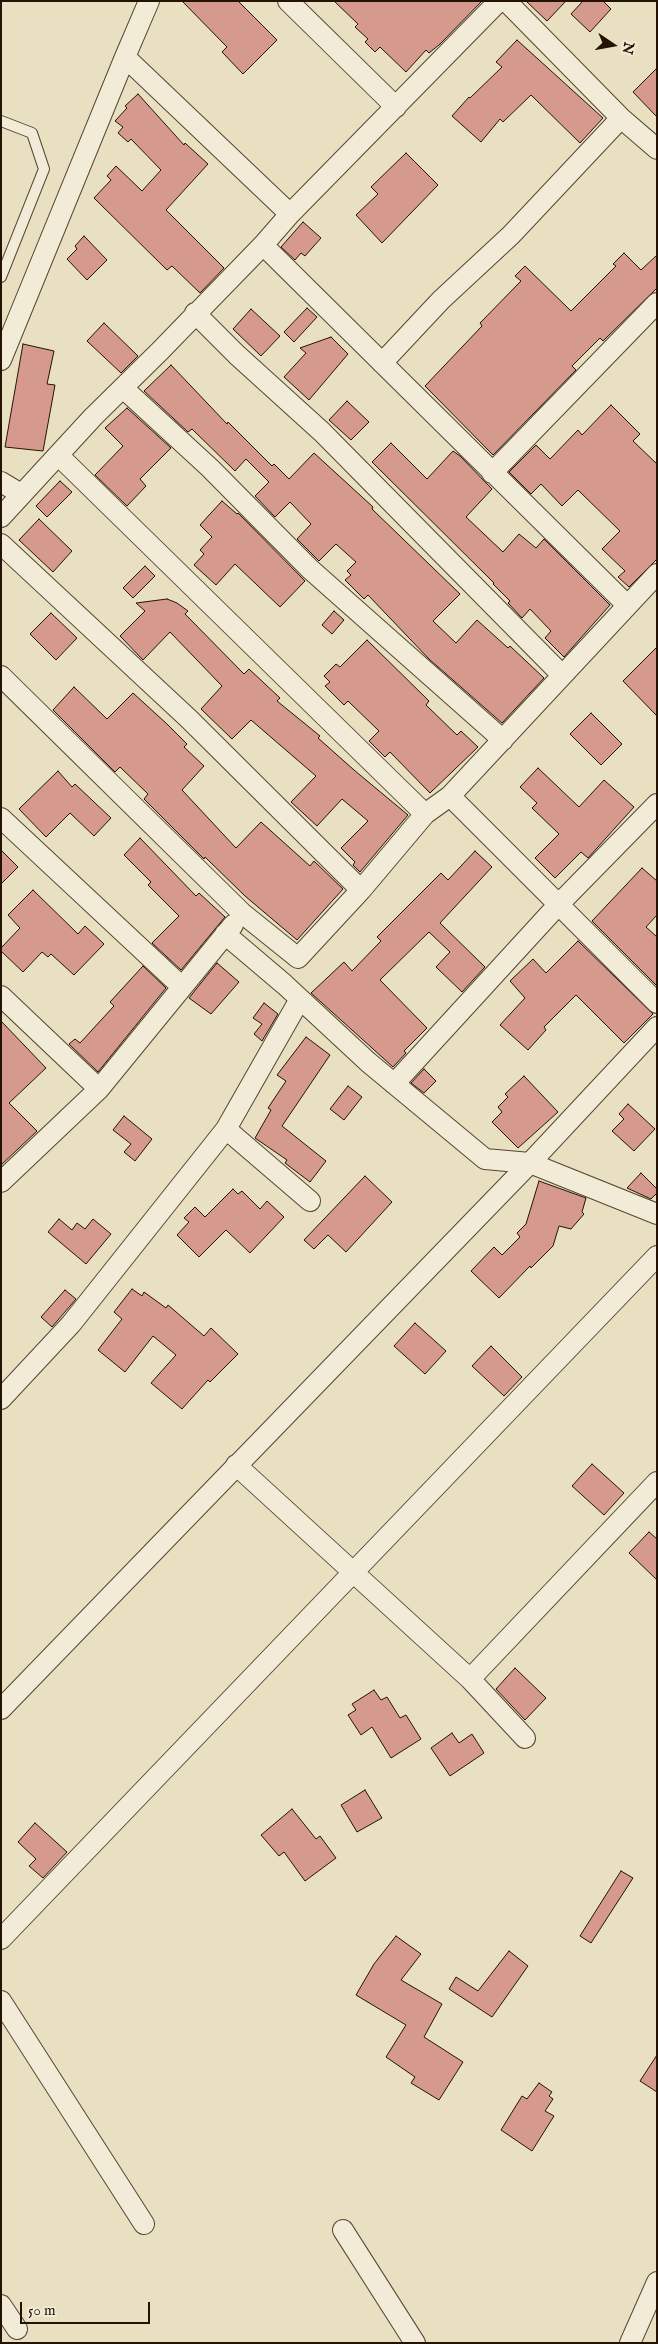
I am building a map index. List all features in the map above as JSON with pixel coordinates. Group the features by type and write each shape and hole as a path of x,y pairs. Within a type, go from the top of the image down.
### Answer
{"street":[{"path":"1,360 125,57 150,1"},
{"path":"288,1 396,107"},
{"path":"1,517 195,313 263,245 290,214 499,1"},
{"path":"506,1 620,118 657,150"},
{"path":"125,57 290,214"},
{"path":"382,363 441,300 511,235 620,118"},
{"path":"263,245 627,605"},
{"path":"492,473 657,303"},
{"path":"195,313 237,355 322,432 562,675"},
{"path":"123,388 210,468 310,569 503,740"},
{"path":"58,456 425,814"},
{"path":"1,482 21,494"},
{"path":"1,544 189,719 361,890"},
{"path":"1,676 242,913 298,958 361,890 425,814 450,796 657,574"},
{"path":"450,796 657,1004"},
{"path":"394,1084 558,905 657,804"},
{"path":"1,818 181,986"},
{"path":"2,1181 98,1089 242,913"},
{"path":"225,934 394,1084 485,1159 530,1162 657,1214"},
{"path":"1,996 98,1089"},
{"path":"1,1399 71,1324 226,1129 300,999"},
{"path":"1,1709 530,1162 657,1026"},
{"path":"226,1129 310,1202"},
{"path":"1,1939 657,1256"},
{"path":"236,1465 470,1679 525,1738"},
{"path":"470,1679 657,1482"},
{"path":"1,2002 144,2224"},
{"path":"343,2230 414,2343"},
{"path":"630,2343 657,2282"},
{"path":"1,2305 16,2328"}],"lane":[{"path":"1,121 32,133 44,169 1,277"}],"building":[{"path":"182,1 238,1 277,40 243,74 222,52 227,47"},
{"path":"334,1 482,1 440,44 429,53 426,50 406,72 380,47 375,52 365,42 368,39 355,27 358,24"},
{"path":"526,1 566,1 547,21"},
{"path":"583,1 603,1 611,9 590,32 571,14"},
{"path":"517,40 603,118 580,143 531,95 503,122 500,119 481,142 452,116 469,97 502,67 496,62"},
{"path":"657,68 657,117 633,92"},
{"path":"138,94 184,145 185,143 208,164 166,210 224,268 200,293 172,266 167,270 94,198 111,180 107,176 116,166 142,191 161,170 131,139 128,142 118,133 123,127 115,121 127,108 125,106"},
{"path":"406,153 438,185 382,243 356,215 378,194 371,187"},
{"path":"303,222 321,238 305,256 301,253 295,260 281,247"},
{"path":"84,236 107,260 87,280 67,259 77,249 75,246"},
{"path":"624,253 641,270 657,255 657,288 603,341 600,338 572,366 576,370 493,455 425,386 482,326 480,323 521,281 515,276 525,266 571,311 616,266 613,264"},
{"path":"307,308 317,317 294,342 284,332"},
{"path":"251,309 280,336 261,356 233,329"},
{"path":"104,323 138,356 121,373 87,341"},
{"path":"331,337 348,354 309,400 284,377 306,353 300,348"},
{"path":"23,344 54,351 47,384 55,385 43,451 5,447"},
{"path":"171,365 227,424 228,422 272,466 274,464 289,479 314,453 373,507 372,509 460,594 433,621 456,643 477,620 508,648 510,646 544,678 502,723 429,659 368,595 364,599 345,580 351,575 347,571 356,562 336,544 319,561 297,539 311,524 290,502 275,517 255,496 269,482 246,459 235,471 192,429 188,432 144,391"},
{"path":"347,401 369,422 351,440 329,420"},
{"path":"611,405 640,434 633,441 657,464 657,559 629,587 618,577 625,571 602,549 620,531 578,490 562,506 541,484 531,494 509,472 536,445 550,459 578,430 582,435"},
{"path":"127,408 171,448 140,479 146,486 127,506 95,475 123,446 105,428"},
{"path":"391,443 427,479 453,451 460,456 492,489 466,517 503,552 519,534 536,548 544,539 610,605 564,657 545,638 551,631 530,609 522,618 508,603 510,601 494,583 372,462"},
{"path":"60,481 72,492 47,517 36,506"},
{"path":"222,501 238,513 305,581 280,607 235,564 216,585 194,565 204,554 200,550 212,537 200,525"},
{"path":"39,519 72,551 53,572 19,540"},
{"path":"145,566 155,576 133,598 123,588"},
{"path":"167,599 188,611 185,614 244,674 249,669 280,698 277,701 320,736 318,738 408,815 360,872 353,865 355,862 341,848 368,821 342,799 317,826 291,802 316,776 251,720 232,739 201,709 222,686 170,632 143,660 120,636 145,611 136,603"},
{"path":"334,611 344,620 332,634 322,625"},
{"path":"51,613 77,638 56,660 30,634"},
{"path":"367,640 429,701 426,705 457,735 461,731 478,747 430,793 390,752 385,757 369,741 379,731 348,701 344,705 325,686 330,682 324,676 336,664 340,667"},
{"path":"657,647 657,716 623,681"},
{"path":"74,687 107,719 133,693 167,724 187,744 184,747 204,766 182,790 236,848 261,822 310,866 314,861 343,889 297,940 245,896 205,857 204,859 144,799 148,794 120,767 115,772 53,710"},
{"path":"591,713 622,744 601,765 570,734"},
{"path":"538,768 579,807 604,780 634,807 588,858 581,852 555,878 535,858 559,834 532,808 537,803 520,787"},
{"path":"58,771 72,787 75,784 111,818 94,836 70,813 46,837 19,809"},
{"path":"140,838 196,896 199,893 225,917 181,970 152,943 179,916 148,885 151,882 124,855"},
{"path":"1,850 18,867 1,884"},
{"path":"475,851 492,867 440,923 485,967 462,992 436,967 450,952 429,932 380,980 427,1028 404,1051 406,1053 393,1067 311,993 344,962 352,971 381,941 377,937 441,873 448,880"},
{"path":"642,868 657,881 657,915 646,927 657,937 657,986 592,921"},
{"path":"33,890 78,934 85,926 104,944 74,975 51,954 48,957 42,952 23,972 1,951 1,948 20,928 8,915"},
{"path":"578,941 653,1014 624,1043 576,995 544,1027 546,1030 528,1050 500,1025 525,998 510,981 533,959 546,973"},
{"path":"217,963 239,982 211,1014 189,998"},
{"path":"143,966 166,988 98,1072 69,1044 75,1039 80,1043 114,1006 110,1002"},
{"path":"264,1003 278,1014 262,1041 254,1034 262,1024 253,1018"},
{"path":"1,1021 46,1068 9,1103 37,1131 1,1165"},
{"path":"306,1037 330,1055 282,1126 326,1161 310,1182 285,1163 287,1160 255,1138 271,1110 268,1108 286,1081 277,1075"},
{"path":"424,1069 436,1081 424,1093 411,1083"},
{"path":"524,1076 558,1112 518,1148 492,1122 502,1112 498,1107 508,1097 505,1094"},
{"path":"348,1086 362,1097 344,1120 330,1109"},
{"path":"628,1104 655,1129 634,1151 612,1131 624,1119 619,1114"},
{"path":"124,1116 152,1139 135,1161 124,1152 131,1144 113,1130"},
{"path":"641,1173 657,1189 657,1193 651,1199 627,1188"},
{"path":"365,1176 392,1202 346,1252 328,1235 314,1249 304,1240"},
{"path":"539,1181 586,1198 582,1212 584,1214 571,1229 559,1226 553,1246 531,1268 530,1266 499,1298 471,1271 494,1247 502,1255 520,1237 517,1233 526,1224"},
{"path":"233,1189 238,1194 242,1191 260,1209 267,1201 284,1217 250,1253 226,1230 199,1257 177,1235 189,1222 184,1218 195,1207 205,1217"},
{"path":"59,1219 72,1230 77,1223 85,1229 93,1219 111,1234 86,1264 48,1232"},
{"path":"132,1289 142,1296 144,1292 166,1308 168,1305 204,1336 211,1328 238,1354 210,1382 208,1380 182,1409 151,1383 176,1355 153,1336 125,1372 98,1350 122,1319 114,1312"},
{"path":"65,1290 76,1299 52,1327 41,1317"},
{"path":"415,1323 446,1351 425,1374 394,1346"},
{"path":"491,1346 522,1377 504,1396 472,1366"},
{"path":"592,1464 624,1493 604,1515 572,1486"},
{"path":"649,1532 657,1539 657,1580 629,1553"},
{"path":"515,1668 546,1698 525,1720 496,1689"},
{"path":"374,1690 381,1700 387,1697 400,1718 406,1715 421,1739 391,1758 372,1727 361,1735 348,1715 356,1710 352,1704"},
{"path":"452,1733 459,1743 472,1734 484,1753 450,1776 431,1748"},
{"path":"365,1790 382,1818 357,1832 341,1805"},
{"path":"292,1809 316,1839 320,1836 336,1858 305,1881 284,1852 279,1856 261,1835"},
{"path":"35,1823 67,1852 43,1878 29,1866 36,1859 18,1842"},
{"path":"621,1871 633,1878 591,1943 580,1936"},
{"path":"396,1936 421,1954 401,1980 442,2004 424,2037 463,2062 439,2100 411,2083 415,2077 386,2057 406,2025 356,1995 374,1964"},
{"path":"509,1951 528,1966 492,2017 449,1989 456,1977 478,1991"},
{"path":"657,2055 657,2092 640,2081"},
{"path":"539,2083 552,2092 549,2096 553,2099 545,2111 554,2116 532,2151 501,2130 522,2096 527,2099"}]}
